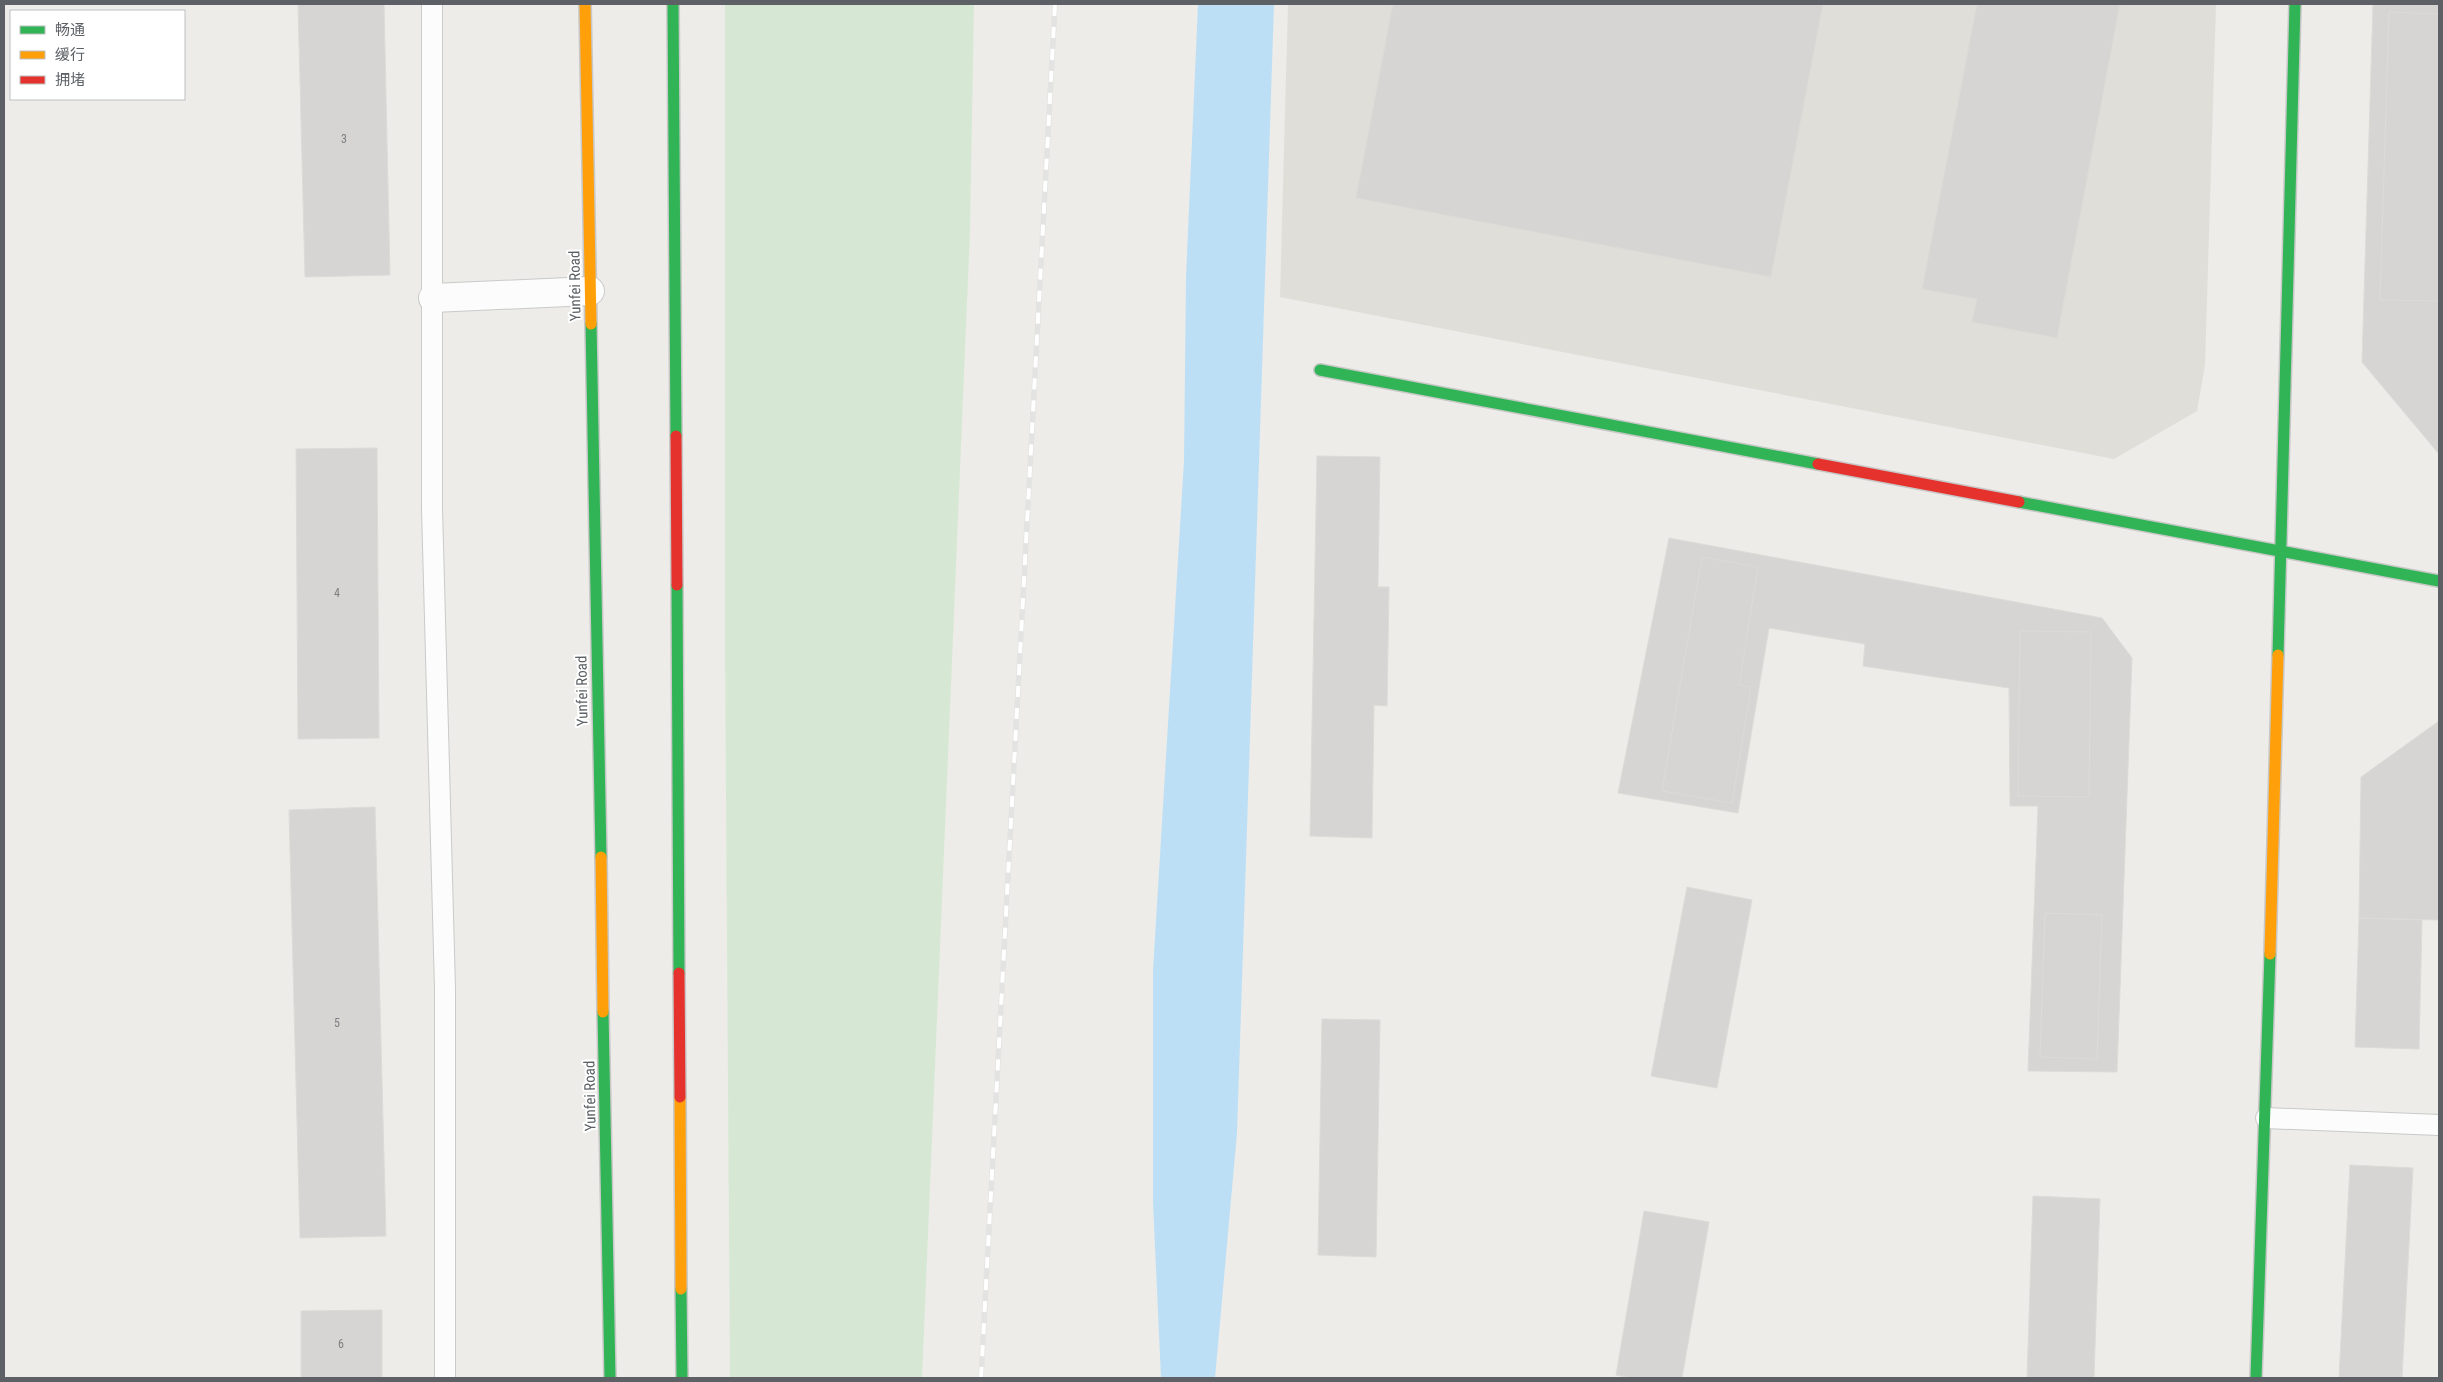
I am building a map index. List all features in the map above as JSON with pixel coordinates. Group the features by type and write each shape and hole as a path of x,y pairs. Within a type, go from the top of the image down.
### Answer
{"main road":[{"name":"Yunfei Road","path":"585,4 610,1378"},
{"path":"672,4 682,1378"},
{"path":"2256,1378 2266,1118 2295,4"},
{"path":"1320,370 2439,581"}],"street":[{"path":"434,298 590,291"}],"lane":[{"path":"432,4 434,298 432,508 445,989 445,1378"},
{"path":"2266,1118 2439,1125"}],"shaded area":[{"path":"1288,4 2216,4 2205,365 2197,411 2114,459 1280,297"}],"green space":[{"path":"725,4 974,4 970,230 922,1378 730,1378 725,650"}],"water":[{"path":"1198,4 1274,4 1237,1133 1215,1378 1161,1378 1153,1202 1153,970 1184,461 1186,277"}],"building":[{"path":"298,4 384,4 390,275 305,277"},
{"path":"1393,4 1823,4 1771,277 1356,198"},
{"path":"1977,4 2120,4 2057,338 1972,322 1977,299 1922,289"},
{"path":"2373,4 2439,4 2439,454 2362,362"},
{"path":"2389,12 2439,14 2439,301 2380,300"},
{"path":"377,448 379,738 298,739 296,449"},
{"path":"1317,456 1380,457 1378,587 1389,587 1387,706 1374,705 1372,838 1310,836"},
{"path":"1669,538 2102,618 2132,658 2117,1072 2028,1071 2038,806 2010,806 2009,688 1863,666 1865,644 1769,628 1738,813 1618,793"},
{"path":"1702,557 1758,567 1739,685 1751,687 1732,803 1662,791"},
{"path":"2020,631 2091,632 2089,797 2018,796"},
{"path":"2439,721 2439,920 2359,918 2361,777"},
{"path":"375,807 386,1236 300,1238 289,810"},
{"path":"1687,887 1752,900 1717,1088 1651,1076"},
{"path":"2045,913 2102,915 2097,1059 2040,1057"},
{"path":"2359,918 2422,920 2419,1049 2355,1047"},
{"path":"1322,1019 1380,1020 1376,1257 1318,1255"},
{"path":"2350,1165 2413,1168 2402,1378 2339,1378"},
{"path":"2033,1196 2100,1199 2094,1378 2027,1378"},
{"path":"1644,1211 1709,1222 1682,1378 1632,1378 1616,1375"},
{"path":"382,1310 382,1378 301,1378 301,1311"}],"railway":[{"path":"981,1378 1055,4"}],"traffic: fast":[{"path":"673,4 676,436"},
{"path":"2278,655 2295,4"},
{"path":"591,324 601,857"},
{"path":"1320,370 1818,464"},
{"path":"2019,502 2439,581"},
{"path":"677,585 679,973"},
{"path":"2256,1378 2270,954"},
{"path":"603,1012 610,1378"},
{"path":"681,1289 682,1378"}],"traffic: slow":[{"path":"585,4 591,324"},
{"path":"2270,954 2278,655"},
{"path":"601,857 603,1012"},
{"path":"680,1097 681,1289"}],"traffic: jam":[{"path":"676,436 677,585"},
{"path":"1818,464 2019,502"},
{"path":"679,973 680,1097"}]}
